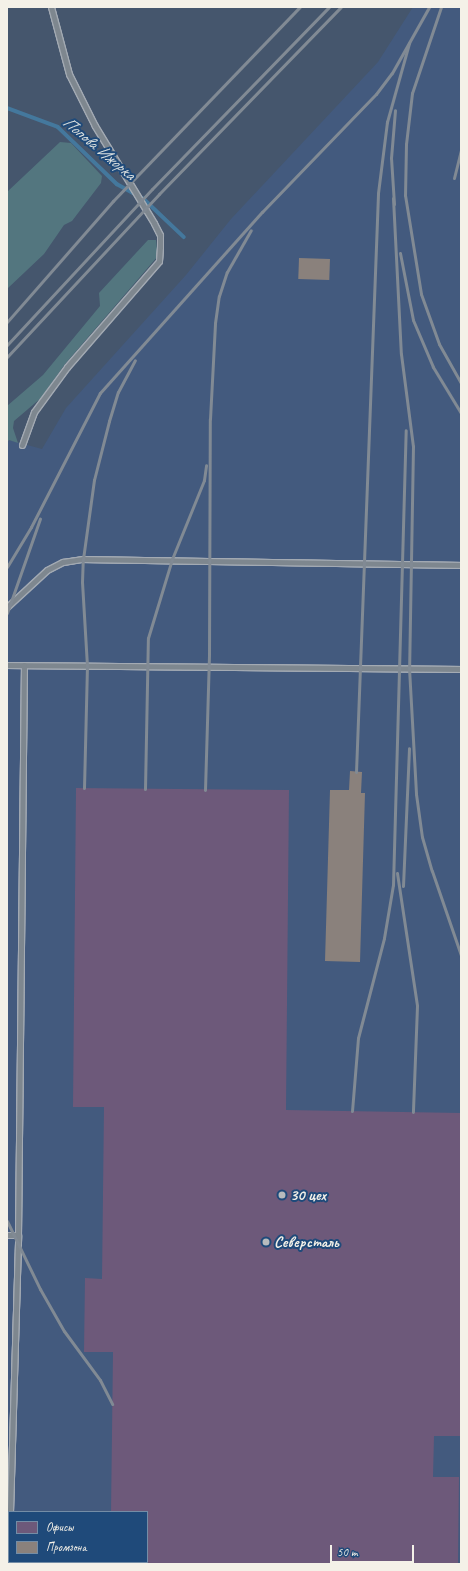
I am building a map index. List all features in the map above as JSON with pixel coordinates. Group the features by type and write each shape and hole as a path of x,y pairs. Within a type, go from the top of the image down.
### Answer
{"lane":[{"path":"22,445 34,412 67,367 159,261 160,247 160,235 154,223 98,131 68,74 51,7"},
{"path":"7,607 46,570 63,562 83,559 461,565"},
{"path":"7,665 461,669"},
{"path":"10,1511 18,1235 24,665"},
{"path":"7,1235 18,1235"}],"shaded area":[{"path":"413,7 461,7 461,1564 7,1564 7,443 9,440 42,449 66,408 186,275 231,219 378,62"}],"green space":[{"path":"60,142 71,143 102,176 101,183 72,221 64,225 44,254 7,289 7,192"},
{"path":"148,240 156,240 158,256 65,364 41,398 14,421 13,428 18,443 9,440 7,443 7,406 43,375 100,306 99,293"}],"building: Офисы":[{"name":"30 цех","path":"76,788 289,790 286,1110 461,1113 461,1436 434,1436 433,1477 459,1477 458,1564 110,1564 148,1563 148,1511 111,1511 113,1352 84,1352 85,1278 102,1279 104,1107 73,1107"}],"building: Промзона":[{"path":"299,258 330,259 329,280 298,279"},
{"path":"350,771 362,772 361,793 365,793 360,962 325,961 330,790 349,790"}],"waterway":[{"name":"Попова Ижорка","path":"7,108 58,127 117,184 144,199 184,237"}],"railway":[{"path":"7,322 113,201 300,7"},
{"path":"7,345 152,189 329,7"},
{"path":"7,357 159,194 341,7"},
{"path":"7,567 31,527 100,393 262,212 376,94 392,73 429,7"},
{"path":"441,7 412,93 406,144 405,195 421,294 439,344 461,383"},
{"path":"356,772 378,193 387,122 409,43"},
{"path":"394,204 391,158 395,110"},
{"path":"454,178 461,150"},
{"path":"393,198 401,354 413,446 409,668 416,794 422,837 461,955"},
{"path":"205,790 209,655 210,419 215,323 219,296 227,272 251,230"},
{"path":"400,253 413,320 433,367 461,413"},
{"path":"84,788 87,666 82,582 83,559 94,480 109,421 118,392 135,360"},
{"path":"352,1111 358,1038 384,938 393,885 406,430"},
{"path":"145,789 148,638 172,559 204,480 206,465"},
{"path":"7,613 40,519"},
{"path":"403,886 409,748"},
{"path":"397,873 417,1006 413,1112"},
{"path":"7,1221 40,1289 64,1331 100,1380 112,1404"}],"place":[{"name":"30 цех","path":"282,1195"},
{"name":"Северсталь","path":"266,1242"}]}
